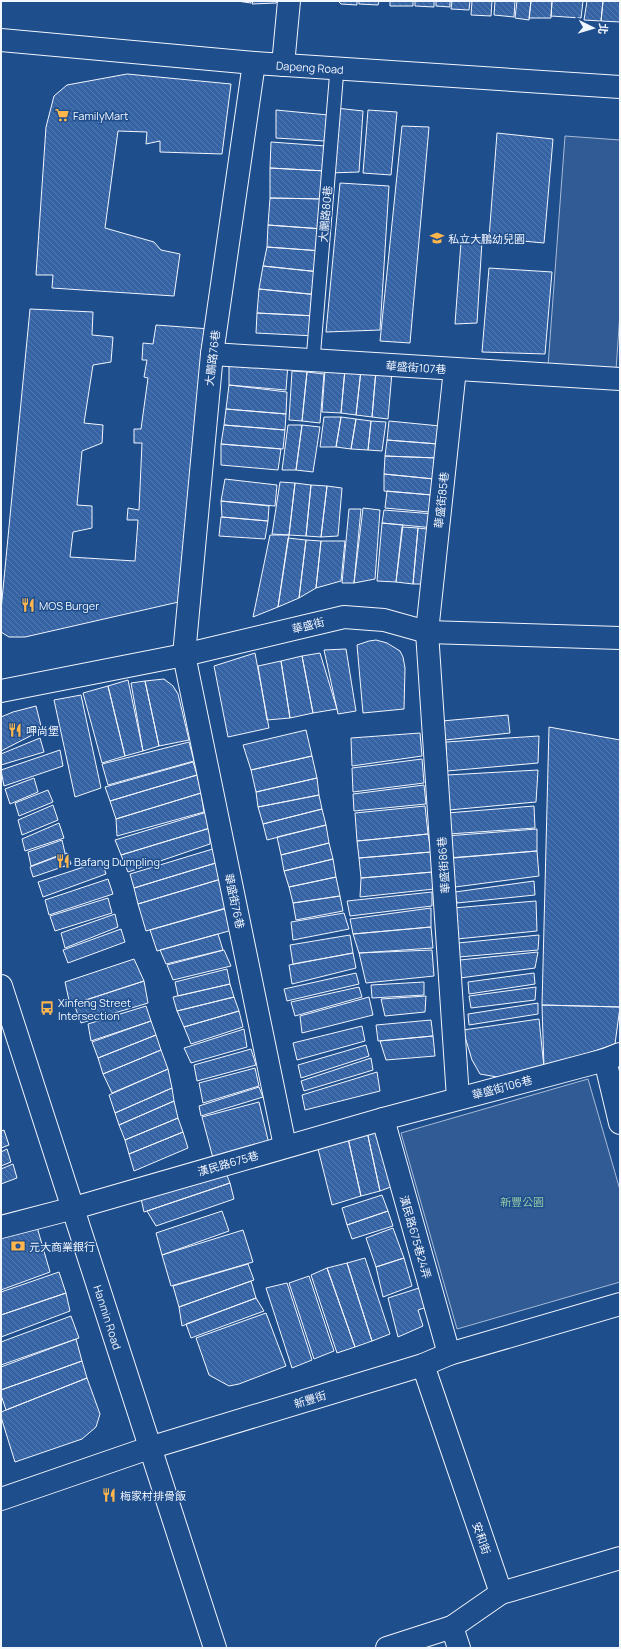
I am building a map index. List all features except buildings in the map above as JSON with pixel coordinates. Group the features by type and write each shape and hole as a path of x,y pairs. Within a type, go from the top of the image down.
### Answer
{"street":[{"path":"282,65 289,1"},
{"name":"Dapeng Road","path":"1,40 254,63 620,87"},
{"name":"大鵬路76巷","path":"184,656 212,354 254,63"},
{"name":"華盛街107巷","path":"212,354 620,379"},
{"name":"華盛街85巷","path":"427,632 455,369"},
{"name":"華盛街","path":"1,691 184,656 344,617 384,620 427,632 620,638"},
{"name":"華盛街86巷","path":"427,632 458,1098"},
{"name":"華盛街76巷","path":"184,656 285,1146"},
{"name":"Hanmin Road","path":"1,986 74,1208 149,1448 215,1648"},
{"path":"612,1057 620,1123"},
{"name":"華盛街106巷","path":"383,1119 612,1057"},
{"name":"漢民路675巷","path":"1,1227 74,1208 383,1119"},
{"name":"漢民路675巷24弄","path":"383,1119 449,1354"},
{"name":"新豐街","path":"1,1499 149,1448 423,1365 449,1354 620,1304"},
{"name":"安和街","path":"423,1365 501,1593"},
{"path":"387,1648 452,1627 501,1593 620,1558"},
{"path":"452,1627 459,1648"}],"lane":[{"name":"大鵬路80巷","path":"313,360 337,69"}],"shaded area":[{"path":"565,136 620,140 620,313 616,370 548,366"},
{"name":"新豐公園","path":"588,1079 620,1190 620,1282 457,1329 401,1133"}],"place":[{"name":"FamilyMart","path":"62,115"},
{"name":"私立大鵬幼兒園","path":"437,238"},
{"name":"MOS Burger","path":"28,605"},
{"name":"呷尚堡","path":"15,730"},
{"name":"Bafang Dumpling","path":"63,861"},
{"name":"Xinfeng Street Intersection","path":"47,1008"},
{"name":"元大商業銀行","path":"18,1246"},
{"name":"梅家村排骨飯","path":"109,1495"}]}
